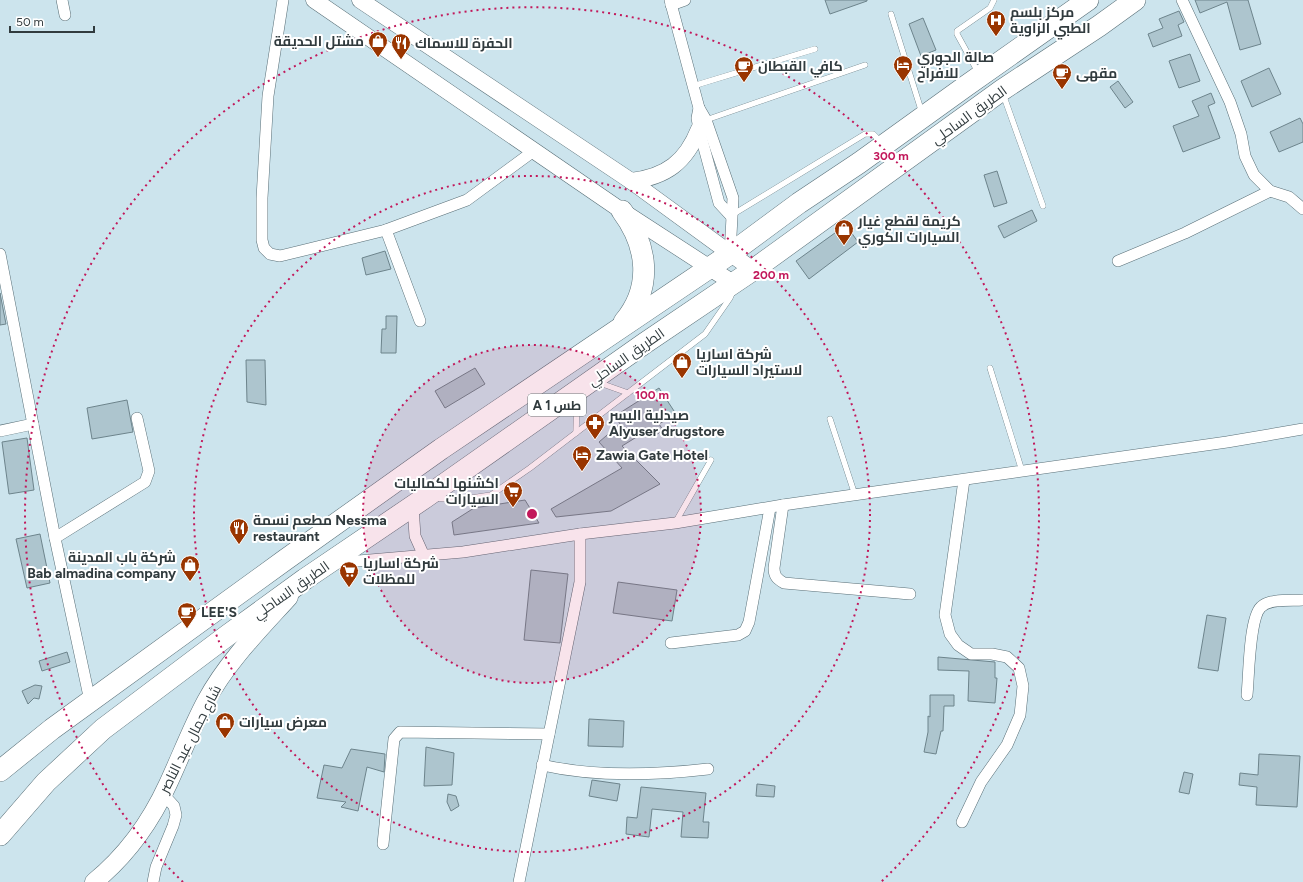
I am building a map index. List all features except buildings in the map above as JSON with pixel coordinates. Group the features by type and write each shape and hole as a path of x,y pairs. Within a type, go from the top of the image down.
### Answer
{"highway":[{"name":"الطريق الساحلي","path":"0,771 52,729 285,560 619,328 671,294 708,267 730,254 799,203 884,145 1088,0"},
{"name":"الطريق الساحلي","path":"0,835 46,782 103,729 305,579 330,564 420,502 584,386 753,270 1002,90 1099,26 1135,0"},
{"path":"619,328 637,301 642,286 644,270 643,254 639,238 632,224 622,211"}],"main road":[{"path":"314,0 622,211 733,283"},
{"path":"360,0 631,181 753,270"},
{"path":"631,181 656,176 673,166 687,152 703,124"},
{"name":"شارع جمال عبد الناصر","path":"94,882 123,855 136,839 163,794 206,701 216,684 257,633 305,579"}],"street":[{"path":"62,0 65,15"},
{"path":"284,0 268,96 262,198 262,240 264,248 270,254 280,256 386,230 467,200 535,150"},
{"path":"685,0 670,2 699,108 697,118 703,124 720,203 731,216 732,229 730,254"},
{"path":"1182,0 1230,102 1241,134 1245,156 1254,175 1270,191 1289,197 1303,209"},
{"path":"1118,261 1185,233 1270,191"},
{"path":"386,230 420,321"},
{"path":"0,254 55,538 90,701"},
{"path":"55,538 145,482 149,471 137,418"},
{"path":"0,431 33,424"},
{"path":"330,564 463,552 580,534 675,523 783,505 1228,442 1303,429"},
{"path":"962,822 981,782 1007,745 1020,715 1023,686 1019,668 1007,657 992,654 971,654 958,645 950,634 945,615 964,480"},
{"path":"420,502 415,536 424,556"},
{"path":"783,505 774,568 774,572 778,580 784,583 910,594"},
{"path":"671,643 738,635 745,631 749,622 770,508"},
{"path":"518,882 580,582 580,534"},
{"path":"1247,694 1252,626 1256,613 1261,606 1270,602 1303,600"},
{"path":"383,844 394,739 400,732 549,734"},
{"path":"542,765 567,770 610,772 687,771 708,769"},
{"path":"153,882 156,867 176,815 174,806 163,794"}],"lane":[{"path":"980,76 957,34 957,31 990,8 994,0"},
{"path":"891,14 923,116"},
{"path":"693,86 815,49"},
{"path":"703,124 865,65"},
{"path":"1002,90 1043,206"},
{"path":"731,216 865,134 873,134 884,145"},
{"path":"420,502 458,500 491,495 576,433 705,334 730,298 733,283"},
{"path":"990,368 1022,471"},
{"path":"576,433 584,386 628,393"},
{"path":"830,419 854,495"},
{"path":"675,523 711,460"}],"place":[{"name":"مركز بلسم الطبي الزاوية","path":"996,37"},
{"name":"مشتل الحديقة","path":"378,58"},
{"name":"الحفرة للاسماك","path":"401,60"},
{"name":"صالة الجوري للافراح","path":"903,82"},
{"name":"كافي القبطان","path":"744,83"},
{"name":"مقهى","path":"1062,90"},
{"name":"كريمة لقطع غيار السيارات الكوري","path":"844,246"},
{"name":"شركة اساريا لاستيراد السيارات","path":"682,379"},
{"name":"صيدلية اليسر Alyuser drugstore","path":"595,440"},
{"name":"Zawia Gate Hotel","path":"582,472"},
{"name":"اكشنها لكماليات السيارات","path":"513,508"},
{"name":"مطعم نسمة Nessma restaurant","path":"239,545"},
{"name":"شركة باب المدينة Bab almadina company","path":"190,582"},
{"name":"شركة اساريا للمظلات","path":"349,588"},
{"name":"LEE'S","path":"187,629"},
{"name":"معرض سيارات","path":"225,739"}]}
